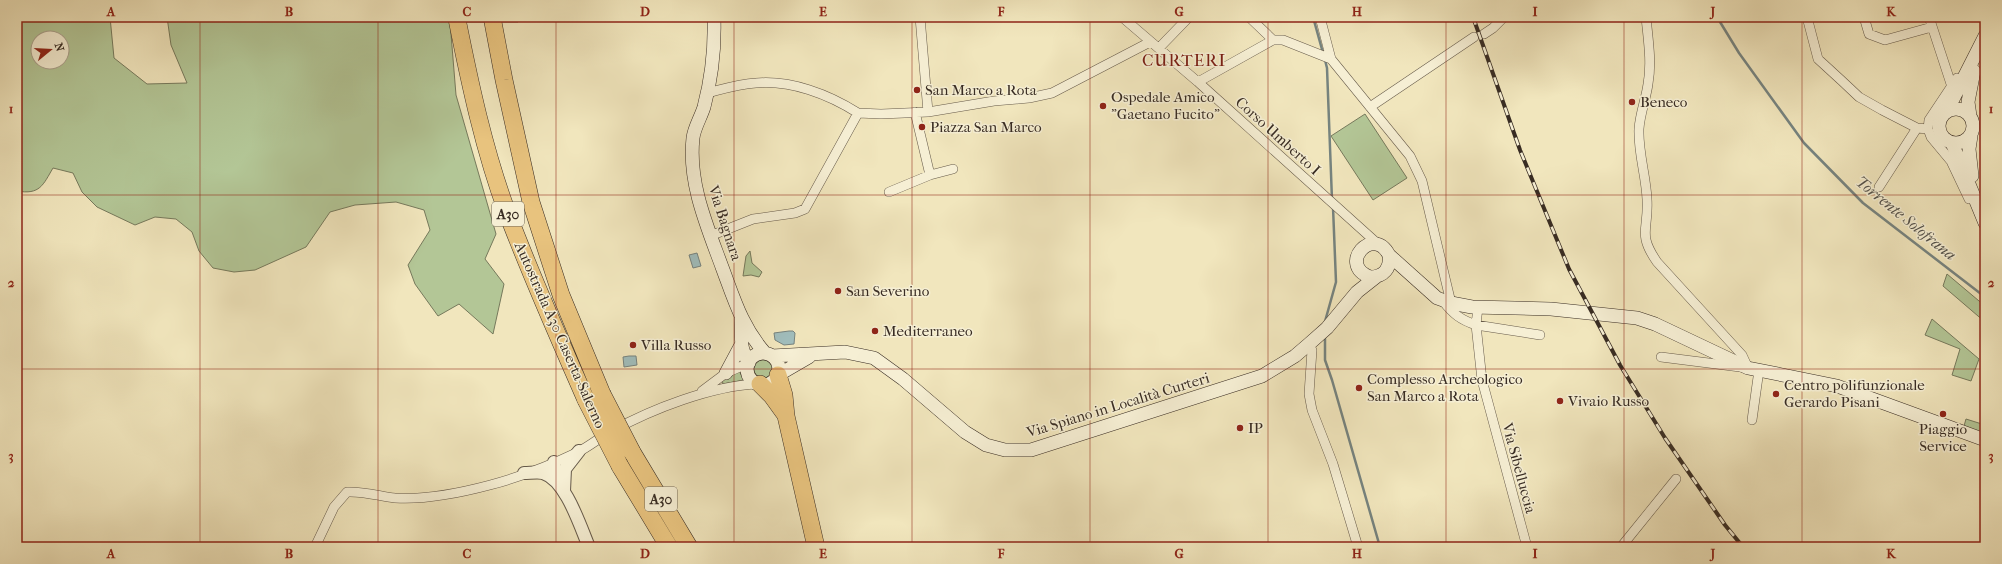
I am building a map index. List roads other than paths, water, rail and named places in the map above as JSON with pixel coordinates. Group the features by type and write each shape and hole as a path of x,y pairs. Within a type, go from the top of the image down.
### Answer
{"highway":[{"name":"Autostrada A30 Caserta-Salerno","path":"492,17 504,80 531,202 561,295 602,394 632,452 689,547"},
{"name":"Autostrada A30 Caserta-Salerno","path":"456,19 473,99 507,211 543,302 586,400 620,466 669,547"},
{"path":"778,375 784,395 786,416 813,526 816,547"},
{"path":"759,384 772,396 786,416"},
{"path":"665,507 698,547"},
{"path":"809,547 813,526"}],"main road":[{"name":"Via Bagnara","path":"714,17 713,64 707,93 693,137 692,156 696,190 710,236 741,318 754,341 768,355"},
{"path":"1983,41 1943,108 1939,127 1943,137 1950,142 1985,223"},
{"path":"1975,198 1968,149 1974,127 1970,116 1968,102 1983,41"},
{"path":"1943,108 1959,109 1970,116"},
{"path":"1950,142 1962,143 1971,136"},
{"path":"1357,292 1360,271 1356,261 1359,251 1363,247 1378,244 1382,246 1389,255 1437,298 1447,302 1478,307 1551,309 1637,318 1655,324 1753,369 1837,386 1985,440"},
{"path":"1381,274 1389,266 1389,255"},
{"path":"1360,271 1370,277 1381,274 1407,271"},
{"name":"Via Spiano in Località Curteri","path":"768,355 846,352 874,358 903,379 965,432 986,445 1005,450 1031,450 1262,376 1295,356 1308,345 1327,328 1357,292 1381,274"},
{"name":"Via Bagnara","path":"740,345 742,333 741,318"},
{"path":"740,345 743,355 749,363"},
{"path":"726,373 740,345"},
{"name":"Via Spiano in Località Curteri","path":"778,375 814,354"},
{"path":"756,355 768,355 778,364 778,375 772,382 759,384 750,377 748,368 749,363 756,355"},
{"path":"784,395 790,377 800,362"}],"street":[{"path":"920,17 928,112"},
{"name":"Corso Umberto I","path":"1122,17 1150,42 1160,48 1378,244"},
{"path":"1160,48 1189,17"},
{"path":"1249,17 1273,40"},
{"path":"1320,17 1329,58 1410,156 1422,181 1447,302 1452,312 1462,320 1476,325 1540,336"},
{"path":"1484,34 1493,28 1504,17"},
{"path":"1646,17 1650,66 1648,84 1641,111 1639,131 1647,200 1644,238 1648,249 1657,262 1753,369 1752,420"},
{"path":"1807,17 1818,58 1859,97 1917,128 1950,142"},
{"path":"1864,17 1869,34 1885,40 1932,27"},
{"path":"1929,17 1952,87"},
{"path":"1370,107 1474,37"},
{"path":"1198,82 1273,40 1283,40 1329,58"},
{"path":"1983,41 1972,52 1952,87 1943,108 1929,120 1929,133 1951,161 1972,206 1985,223"},
{"path":"707,93 744,84 782,83 825,96 858,113 880,114 928,112 994,101 1029,98 1052,93 1150,42"},
{"path":"915,112 930,175"},
{"path":"710,236 753,219 795,213 805,209 858,113"},
{"path":"1880,187 1917,128"},
{"path":"889,192 930,175 953,169"},
{"path":"1362,230 1363,247"},
{"name":"Via Sibelluccia","path":"1478,307 1476,325 1486,399 1526,547"},
{"path":"1724,357 1728,341"},
{"path":"1308,345 1312,350 1309,394 1312,410 1333,464 1358,547"},
{"path":"1661,357 1753,369"},
{"path":"693,397 726,373 739,366 749,363"},
{"path":"315,547 334,507 347,492 358,492 395,498 424,498 490,485 554,462 579,451 628,422 693,397 722,388 759,384"},
{"path":"564,492 565,469 579,451"},
{"path":"554,462 565,469"},
{"path":"554,462 555,479"},
{"path":"524,473 542,473 555,479 564,492 589,547"},
{"path":"1621,547 1676,479"}],"water":[{"path":"697,253 701,266 693,268 689,255"},
{"path":"793,331 795,333 794,344 784,345 775,340 774,333"},
{"path":"636,356 637,365 624,367 623,357"}],"waterway":[{"path":"1313,17 1323,53"},
{"name":"Torrente Solofrana","path":"1717,17 1739,53 1804,143 1863,203 1985,297"},
{"path":"1325,60 1327,68 1332,200"},
{"path":"1324,325 1336,282 1333,207"},
{"path":"1325,336 1325,360 1380,547"}],"railway":[{"path":"1473,17 1520,150 1569,269 1620,365 1665,438 1725,525 1743,547"}],"place":[{"name":"San Marco a Rota","path":"917,90"},
{"name":"Beneco","path":"1632,102"},
{"name":"Ospedale Amico \"Gaetano Fucito\"","path":"1103,106"},
{"name":"Piazza San Marco","path":"922,127"},
{"name":"San Severino","path":"838,291"},
{"name":"Mediterraneo","path":"875,331"},
{"name":"Villa Russo","path":"633,345"},
{"name":"Complesso Archeologico San Marco a Rota","path":"1359,388"},
{"name":"Centro polifunzionale Gerardo Pisani","path":"1776,394"},
{"name":"Vivaio Russo","path":"1560,401"},
{"name":"Piaggio Service","path":"1943,414"},
{"name":"IP","path":"1240,428"}],"district":[{"name":"CURTERI","path":"1184,60"}]}
